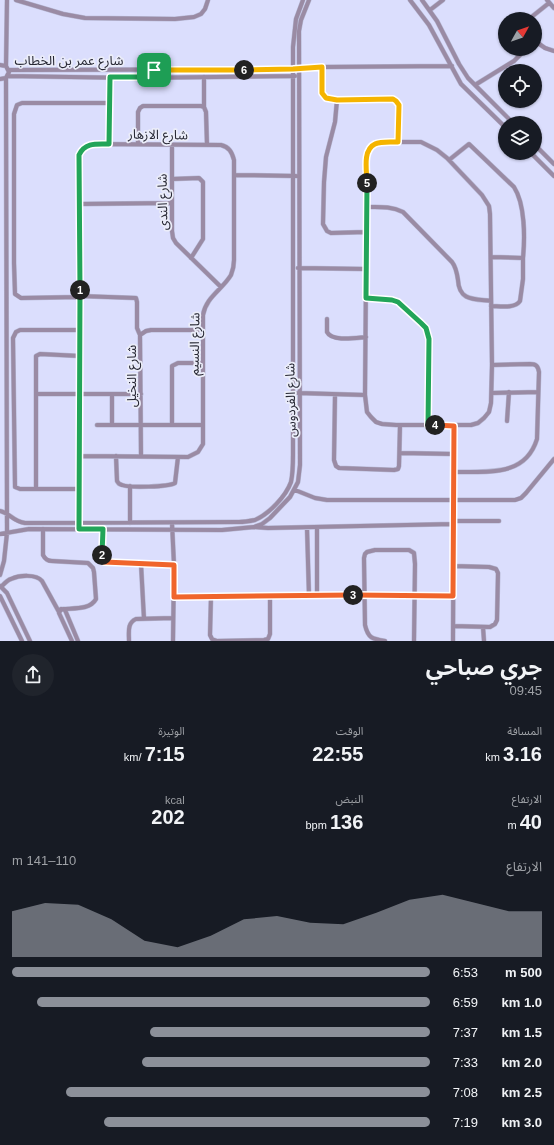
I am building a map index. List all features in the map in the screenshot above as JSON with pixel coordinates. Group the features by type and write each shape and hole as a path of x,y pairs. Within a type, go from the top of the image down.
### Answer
{"street":[{"path":"0,575 5,556 7,534 7,0"},
{"path":"16,0 62,14 85,18 175,19 194,17 201,14 205,9 208,0"},
{"name":"شارع الفردوس","path":"0,511 7,514 12,519 20,522 245,522 262,516 276,503 288,488 292,476 294,393 294,28 303,0"},
{"name":"شارع الفردوس","path":"0,534 23,530 43,529 235,530 262,524 277,512 295,490 298,482 300,465 298,31 309,0"},
{"path":"410,0 430,25 461,84 498,120"},
{"path":"422,0 437,21 459,64 468,78 506,116"},
{"path":"430,10 443,0"},
{"path":"536,12 547,1 554,8"},
{"path":"542,45 554,51"},
{"path":"475,85 514,61 519,56"},
{"name":"شارع عمر بن الخطاب","path":"0,65 7,68 154,70 452,66"},
{"path":"322,67 322,89 324,96 329,100 393,99 396,101 399,105 398,142"},
{"path":"154,70 154,77"},
{"name":"شارع عمر بن الخطاب","path":"0,79 7,77 299,76"},
{"path":"109,144 110,77"},
{"path":"204,77 204,107 206,112 207,145"},
{"path":"337,100 335,122 326,157 323,224 327,231 331,234 366,232"},
{"path":"110,103 22,103 17,105 14,114 14,291 19,297 136,298 137,328 140,335"},
{"path":"138,144 138,112 140,108 144,106 204,107"},
{"path":"6,114 14,114"},
{"path":"293,141 299,141"},
{"path":"421,142 437,150 449,160 482,196 489,206 491,257 491,403 484,418 478,423 471,425 382,424 371,418 367,412 365,395 368,151 374,144 421,142"},
{"name":"شارع الازهار","path":"79,529 81,330 79,159 81,152 83,148 90,144 207,145"},
{"path":"449,160 469,144 514,187 517,193 522,212 524,240 523,279 520,302 514,306 491,306"},
{"name":"شارع الندى","path":"172,145 171,203 173,238 176,243 221,287"},
{"name":"شارع النسيم","path":"80,456 188,457 194,455 201,449 203,444 204,309 210,298 232,273 234,264 234,160 229,149 220,145 207,145"},
{"path":"542,152 554,164"},
{"path":"538,160 554,176"},
{"path":"234,175 299,176"},
{"path":"172,179 199,178 203,182 203,239 191,258"},
{"path":"79,204 171,203"},
{"path":"367,207 390,207 396,208 403,212 452,262 457,270 460,291 463,295 490,301"},
{"path":"491,257 523,258"},
{"path":"6,262 14,263"},
{"path":"294,268 366,269"},
{"path":"366,298 392,300 398,302 426,328 429,339 428,425"},
{"path":"327,319 327,332 331,337 366,338"},
{"path":"79,489 20,490 16,487 14,439 14,336 16,332 20,330 81,330"},
{"name":"شارع النخيل","path":"141,456 140,335 151,330 203,330"},
{"path":"6,349 14,349"},
{"path":"36,489 36,356 40,354 80,356"},
{"path":"172,424 172,366 178,362 203,363"},
{"path":"453,472 506,469 520,464 531,453 537,439 539,372 536,365 492,365"},
{"path":"492,392 538,392"},
{"path":"507,421 509,392"},
{"path":"294,393 365,395"},
{"path":"36,394 141,394"},
{"path":"112,394 112,425"},
{"path":"336,394 334,460 336,466 339,468 398,469 400,453 400,425"},
{"path":"97,425 203,424"},
{"path":"453,641 454,426"},
{"path":"7,445 14,439"},
{"path":"400,453 454,454"},
{"path":"116,456 117,481 122,485 130,486 166,486 175,483 178,457"},
{"path":"295,490 315,498 327,500 511,500 518,499 526,493 554,459"},
{"path":"130,486 130,523"},
{"path":"254,527 307,528 499,521"},
{"path":"172,523 174,565 173,641"},
{"path":"317,527 317,595"},
{"path":"307,528 309,596"},
{"path":"43,529 43,555 45,558 52,561 88,563 93,568 94,572 96,599 94,603 87,607 61,610"},
{"path":"103,529 103,561 174,565"},
{"path":"385,641 373,639 368,635 365,625 364,558 367,552 374,550 410,550 414,553 414,641"},
{"path":"141,564 144,619"},
{"path":"453,566 489,567 496,569 498,573 497,620 495,624 490,627 453,626"},
{"path":"30,641 7,593 0,586 14,578 33,576 42,581 61,610 72,641"},
{"path":"174,597 270,597 317,595 453,596"},
{"path":"0,596 22,641"},
{"path":"211,596 210,635 212,639 217,641 268,639 270,634 270,597"},
{"path":"61,610 66,612 78,641"},
{"path":"129,641 129,625 136,619 173,618"},
{"path":"484,627 484,641"}],"route":[{"path":"322,67 322,93 329,100 393,99 399,105 398,142 380,142 374,144 370,147 367,155 366,298 392,300 398,302 426,328 428,333 428,425 454,426 453,596 364,595 174,597 174,565 104,562 102,561 103,529 79,529 81,330 79,155 83,148 90,144 109,144 110,77 154,77 154,70 293,69 322,67"}]}
